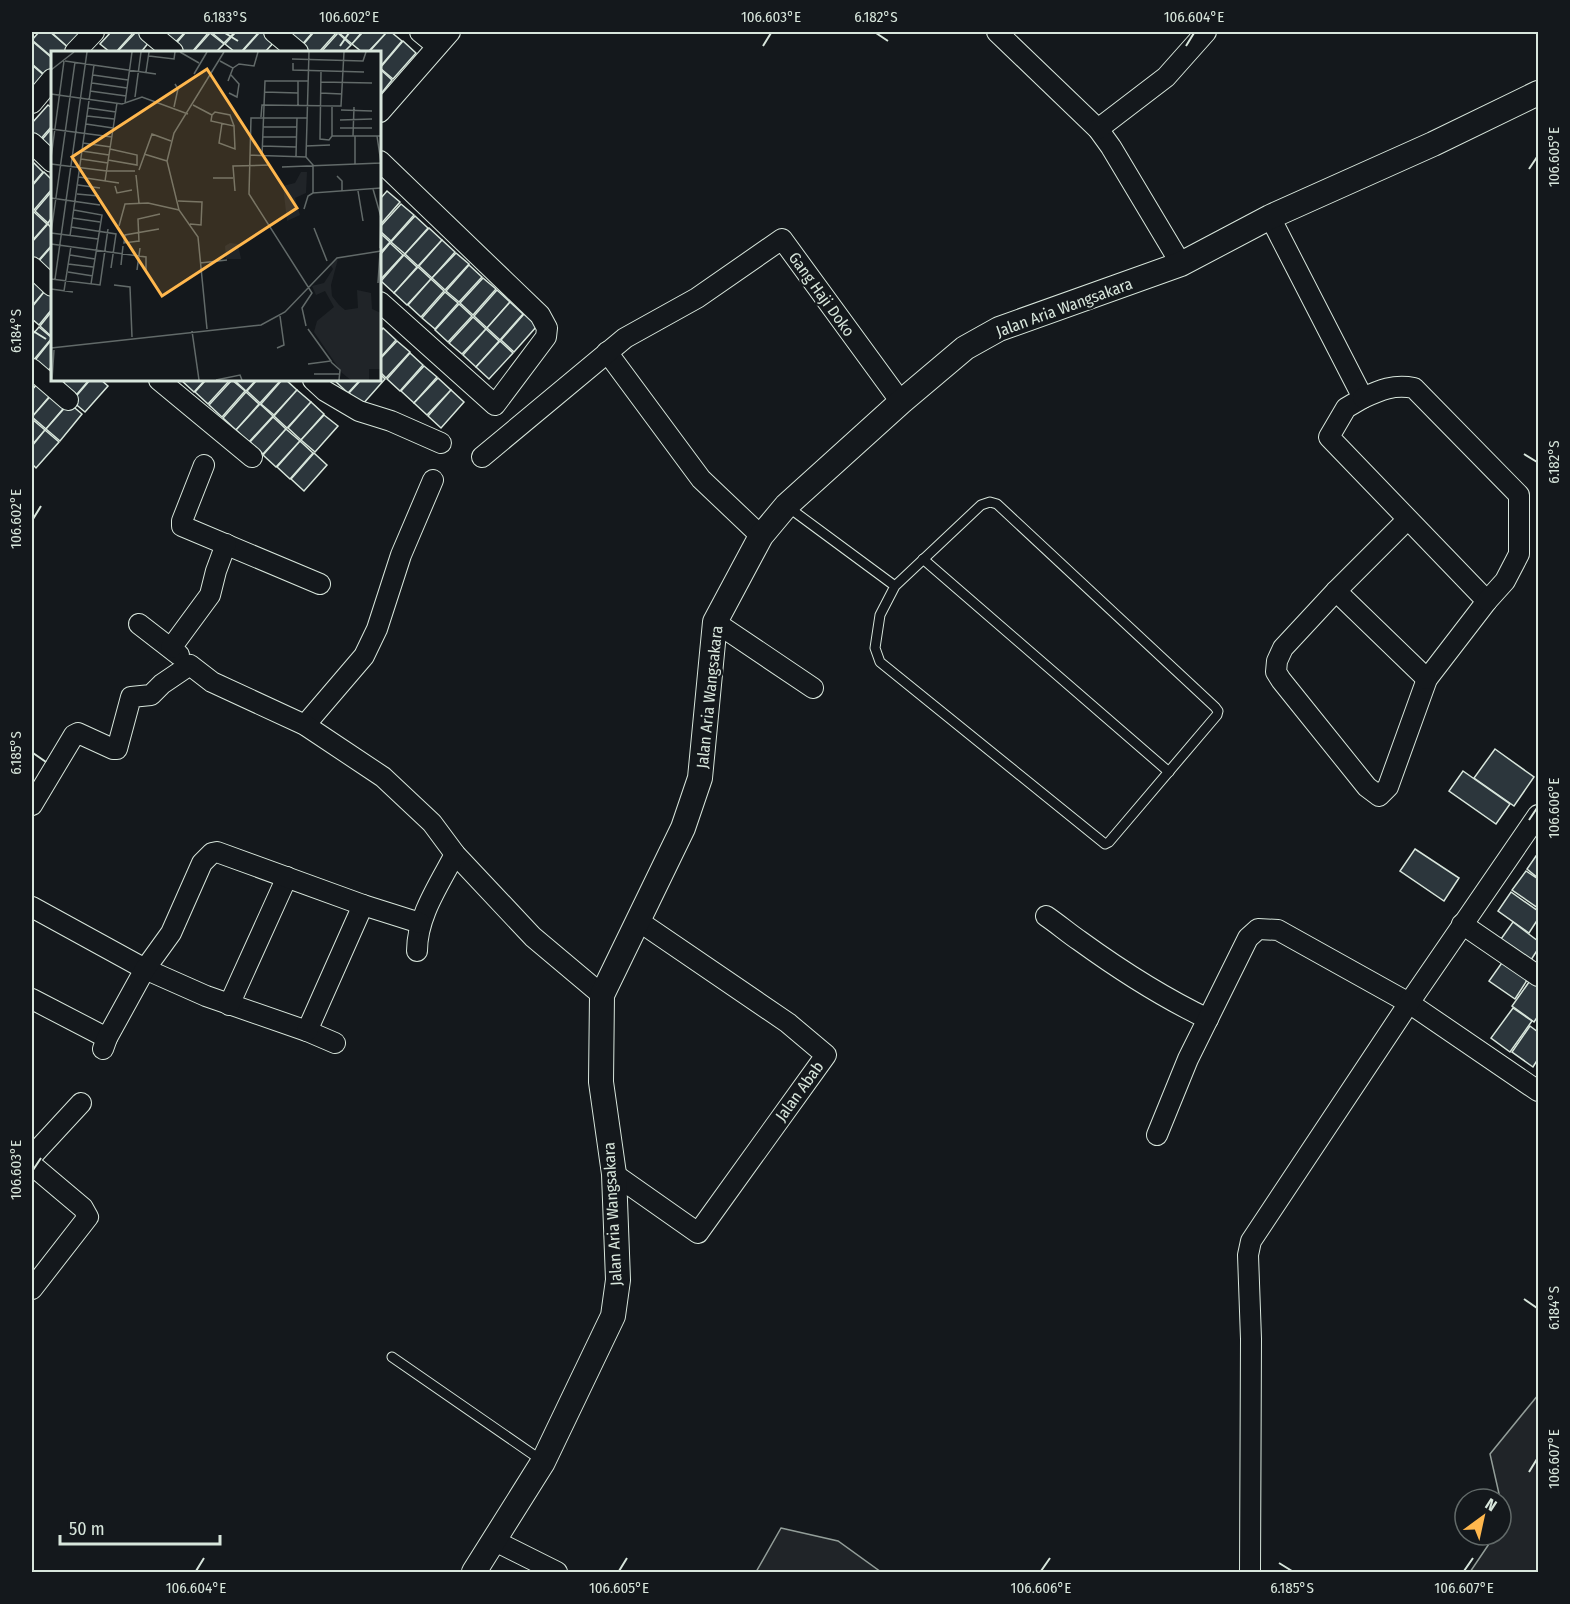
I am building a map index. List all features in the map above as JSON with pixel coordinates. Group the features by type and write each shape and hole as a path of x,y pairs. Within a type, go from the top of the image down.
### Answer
{"street":[{"path":"76,51 93,32"},
{"path":"149,32 172,51"},
{"path":"274,32 297,51"},
{"path":"381,111 444,39 420,32"},
{"path":"998,32 1098,129 1181,264"},
{"path":"1098,129 1166,77 1206,32"},
{"path":"32,103 51,79"},
{"name":"Jalan Aria Wangsakara","path":"474,1572 543,1462 613,1316 618,1280 614,1174 601,1082 602,995 683,828 700,778 716,622 761,536 786,506 901,402 965,348 999,329 1181,264 1270,217 1433,144 1539,93"},
{"path":"32,143 51,161"},
{"path":"381,161 540,315 547,328 546,337 495,405 381,303"},
{"path":"1270,217 1363,398"},
{"name":"Gang Haji Doko","path":"607,352 625,338 697,298 782,239 901,402"},
{"path":"32,267 51,285"},
{"path":"482,457 607,352 701,479 761,536"},
{"path":"32,369 68,400"},
{"path":"160,381 252,457"},
{"path":"314,381 325,391 358,411 392,421 441,443"},
{"path":"1407,519 1283,648 1276,661 1276,672 1367,788 1379,796 1388,787 1427,679 1505,581 1519,554 1519,495 1414,388 1405,386 1385,388 1346,408 1329,437 1487,601"},
{"path":"204,465 182,526 320,584"},
{"path":"305,725 364,656 377,629 401,555 433,480"},
{"path":"171,648 210,595 226,543"},
{"path":"1336,591 1427,679"},
{"path":"716,622 813,688"},
{"path":"139,624 212,682 305,725 383,777 432,823 455,854 533,937 602,995"},
{"path":"32,805 74,735 78,733 117,749 131,697 150,695 190,665"},
{"path":"1250,1572 1251,1338 1248,1255 1251,1241 1462,924 1539,815"},
{"path":"32,999 105,1044 145,969 171,933 202,863 212,853 217,852 363,905 420,923"},
{"path":"417,951 420,923 455,854"},
{"path":"229,1005 287,877"},
{"path":"307,1031 363,905"},
{"path":"32,907 145,969 229,1005 307,1031 335,1043"},
{"path":"1046,916 1079,941 1139,980 1208,1019"},
{"name":"Jalan Abab","path":"614,1174 698,1233 826,1054 788,1023 637,920"},
{"path":"1462,924 1539,976"},
{"path":"1157,1136 1188,1059 1248,938 1258,929 1278,930 1409,1003 1539,1091"},
{"path":"32,1156 81,1103"},
{"path":"32,1165 83,1208 88,1218 32,1289"},
{"path":"493,1540 557,1572"}],"lane":[{"path":"990,502 1002,507 1215,707 1218,711 1217,716 1105,844 880,662 874,648 880,615 895,586 981,505 990,502"},
{"path":"786,506 895,586"},
{"path":"923,559 1169,772"},
{"path":"392,1357 543,1462"}],"shaded area":[{"path":"1538,1395 1538,1572 1470,1572 1487,1547 1513,1547 1513,1487 1498,1487 1490,1454"},
{"path":"781,1528 838,1541 881,1572 756,1572"}],"building":[{"path":"39,32 50,32 70,49 51,51 51,56 32,40"},
{"path":"51,32 77,32 82,36 70,49"},
{"path":"111,32 134,32 117,51 109,51 100,44"},
{"path":"136,32 150,41 142,51 118,51"},
{"path":"162,32 185,32 172,46"},
{"path":"186,32 209,32 193,51 179,51 173,47"},
{"path":"211,32 235,32 224,43"},
{"path":"236,32 259,32 242,51 234,51 225,44"},
{"path":"260,32 264,32 275,41 266,51 243,51"},
{"path":"290,32 313,32 300,47 287,35"},
{"path":"314,32 337,32 320,51 306,51 301,47"},
{"path":"338,32 362,32 352,44"},
{"path":"363,32 387,32 369,51 361,51 352,44"},
{"path":"387,32 391,32 402,41 381,66 381,51 370,51"},
{"path":"210,33 224,44 217,51 194,51"},
{"path":"338,33 351,45 345,51 322,51"},
{"path":"32,41 51,57 51,71 47,77 32,64"},
{"path":"403,41 416,53 393,79 381,67"},
{"path":"32,65 46,77 35,91 32,88"},
{"path":"381,70 392,80 381,94"},
{"path":"48,105 51,107 51,127 38,142 32,136 32,123"},
{"path":"51,129 51,154 39,143"},
{"path":"32,161 43,172 32,185"},
{"path":"44,172 51,179 51,190 34,210 32,208 32,186"},
{"path":"387,191 400,202 381,224 381,198"},
{"path":"51,192 51,218 48,223 35,211"},
{"path":"401,204 414,215 391,241 381,232 381,226"},
{"path":"34,212 47,224 32,241 32,214"},
{"path":"415,216 428,228 405,254 391,242"},
{"path":"48,224 51,228 51,246 37,262 32,257 32,242"},
{"path":"429,228 442,240 418,266 405,254"},
{"path":"381,234 390,242 381,252"},
{"path":"442,240 455,252 432,278 419,266"},
{"path":"390,243 403,255 381,279 381,254"},
{"path":"51,247 51,272 38,262"},
{"path":"456,253 469,264 445,290 432,278"},
{"path":"404,255 417,267 394,293 381,281"},
{"path":"469,265 482,277 459,302 446,291"},
{"path":"418,267 431,279 407,305 394,293"},
{"path":"483,278 496,289 473,315 460,303"},
{"path":"32,279 48,287 32,306"},
{"path":"431,279 444,291 421,317 408,305"},
{"path":"48,287 51,290 51,310 39,325 32,319 32,307"},
{"path":"497,290 510,302 487,328 474,316"},
{"path":"445,292 458,303 435,329 422,318"},
{"path":"510,302 523,314 500,340 487,328"},
{"path":"459,304 472,316 448,342 435,330"},
{"path":"51,312 51,336 40,326"},
{"path":"524,314 537,326 514,352 501,340"},
{"path":"473,317 486,329 462,354 449,343"},
{"path":"39,327 51,339 32,362 32,335"},
{"path":"383,328 396,340 381,357 381,331"},
{"path":"486,329 499,341 476,367 463,355"},
{"path":"51,340 51,367 43,377 32,364"},
{"path":"397,341 410,352 386,378 381,373 381,358"},
{"path":"500,341 513,353 489,379 476,367"},
{"path":"410,353 423,365 400,391 387,379"},
{"path":"424,366 437,377 414,403 401,391"},
{"path":"381,375 385,379 362,405 349,393 360,381 381,381"},
{"path":"438,378 451,390 427,415 414,403"},
{"path":"41,379 54,391 32,417 32,390"},
{"path":"65,381 88,381 72,400 58,389"},
{"path":"89,381 102,381 108,386 85,412 72,401"},
{"path":"182,381 204,381 194,392"},
{"path":"205,381 229,381 208,404 195,392"},
{"path":"231,381 245,391 222,417 209,405"},
{"path":"235,381 255,381 246,391"},
{"path":"256,381 280,381 260,403 247,391"},
{"path":"281,381 287,381 297,390 274,415 261,404"},
{"path":"335,381 359,381 348,393"},
{"path":"297,390 311,402 287,428 274,416"},
{"path":"451,390 464,402 441,428 428,416"},
{"path":"55,391 68,403 46,429 32,417"},
{"path":"246,392 259,404 236,430 223,418"},
{"path":"311,402 324,414 301,440 288,428"},
{"path":"69,403 82,414 60,441 46,429"},
{"path":"260,404 273,416 249,442 236,430"},
{"path":"324,415 338,426 315,452 301,440"},
{"path":"273,417 286,429 263,454 250,442"},
{"path":"32,419 45,430 32,445"},
{"path":"286,429 300,441 276,467 263,455"},
{"path":"45,430 59,442 36,468 32,464 32,446"},
{"path":"300,441 313,453 290,479 277,467"},
{"path":"314,453 327,465 304,491 291,479"},
{"path":"1495,749 1534,777 1514,806 1474,778"},
{"path":"1463,771 1510,804 1496,824 1449,791"},
{"path":"1415,849 1459,878 1444,901 1400,871"},
{"path":"1536,856 1538,857 1538,878 1527,869"},
{"path":"1526,871 1538,879 1538,908 1512,890"},
{"path":"1511,892 1538,911 1538,919 1529,933 1498,911"},
{"path":"1513,922 1538,941 1538,949 1531,960 1501,939"},
{"path":"1506,957 1531,974 1515,999 1489,981"},
{"path":"1534,975 1538,979 1538,1016 1534,1022 1512,1006"},
{"path":"1513,1008 1532,1021 1510,1052 1491,1038"},
{"path":"1530,1026 1538,1032 1538,1059 1533,1067 1512,1052"}]}
